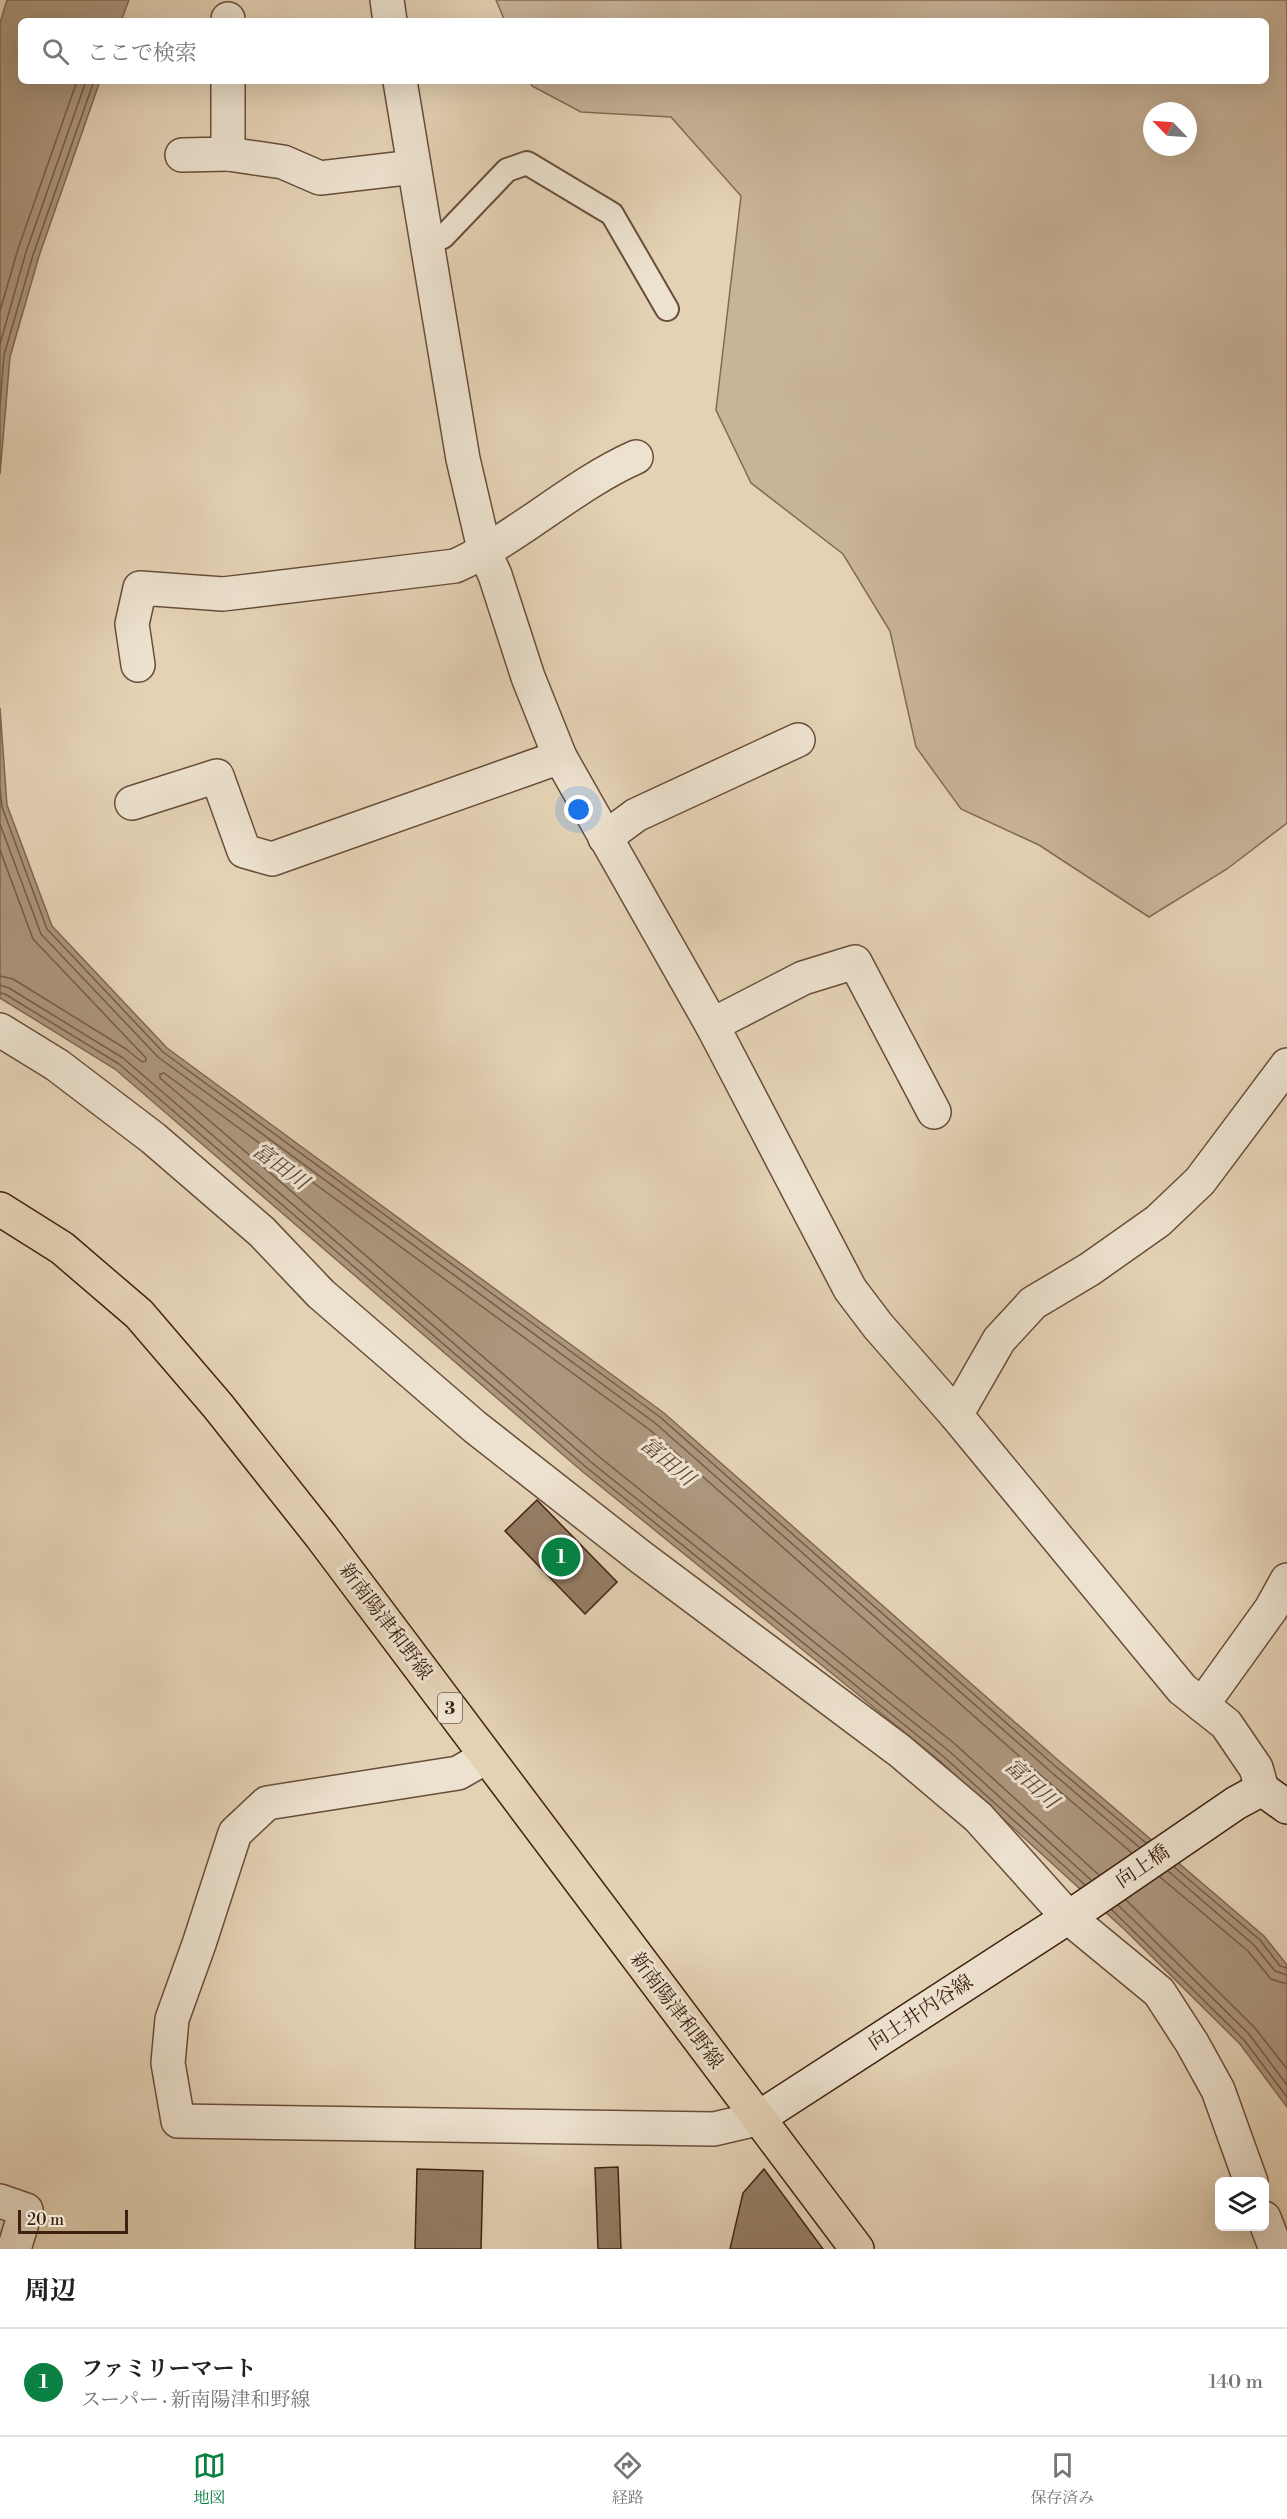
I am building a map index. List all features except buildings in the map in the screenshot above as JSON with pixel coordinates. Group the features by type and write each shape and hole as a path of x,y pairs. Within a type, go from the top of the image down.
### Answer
{"main road":[{"name":"新南陽津和野線","path":"0,1209 62,1248 139,1314 218,1406 321,1536 757,2119 857,2249"}],"street":[{"path":"387,0 390,18"},
{"path":"228,84 228,154"},
{"path":"400,84 462,459 485,553 495,575 528,678 560,757 712,1025 850,1289 878,1326 956,1415 1182,1689 1226,1724 1274,1798"},
{"path":"182,155 228,154 283,162 320,177 414,167"},
{"path":"138,665 132,624 140,588 222,594 455,566 485,553 603,472 636,457"},
{"path":"605,838 636,815 798,740"},
{"path":"132,803 218,776 244,851 272,859 560,757"},
{"path":"712,1025 803,978 855,962 934,1112"},
{"path":"0,1030 57,1065 162,1146 262,1232 321,1294 475,1428 642,1558 900,1751 978,1817 1159,1992 1192,2043 1218,2090 1250,2177"},
{"path":"956,1415 999,1340 1033,1303 1090,1269 1158,1221 1200,1181 1287,1065"},
{"path":"1202,1705 1271,1609 1287,1580"},
{"name":"向土井内谷線","path":"486,1757 458,1773 267,1803 235,1833 172,2019 168,2063 178,2121 714,2129 757,2119 1076,1912"},
{"name":"向上橋","path":"1076,1912 1236,1803 1274,1798"},
{"path":"0,2201 26,2210 14,2249"},
{"path":"1269,2231 1276,2249"}],"lane":[{"path":"427,243 443,237 507,170 527,163 612,214 667,309"}],"shaded area":[{"path":"496,0 1287,0 1287,823 1227,869 1149,917 1039,845 961,809 916,747 890,631 843,554 751,483 716,410 741,196 671,117 581,112 531,84 1269,84 1269,18 504,18"}],"water":[{"path":"7,0 129,0 122,18 18,18 18,84 99,84 39,256 10,357 0,474 0,23"},
{"name":"富田川","path":"0,708 7,805 52,926 167,1048 664,1413 1059,1761 1264,1936 1287,1965 1287,2107 1240,2044 1126,1931 940,1761 583,1472 115,1069 0,998"}],"place":[{"name":"ファミリーマート","path":"561,1557"}]}
